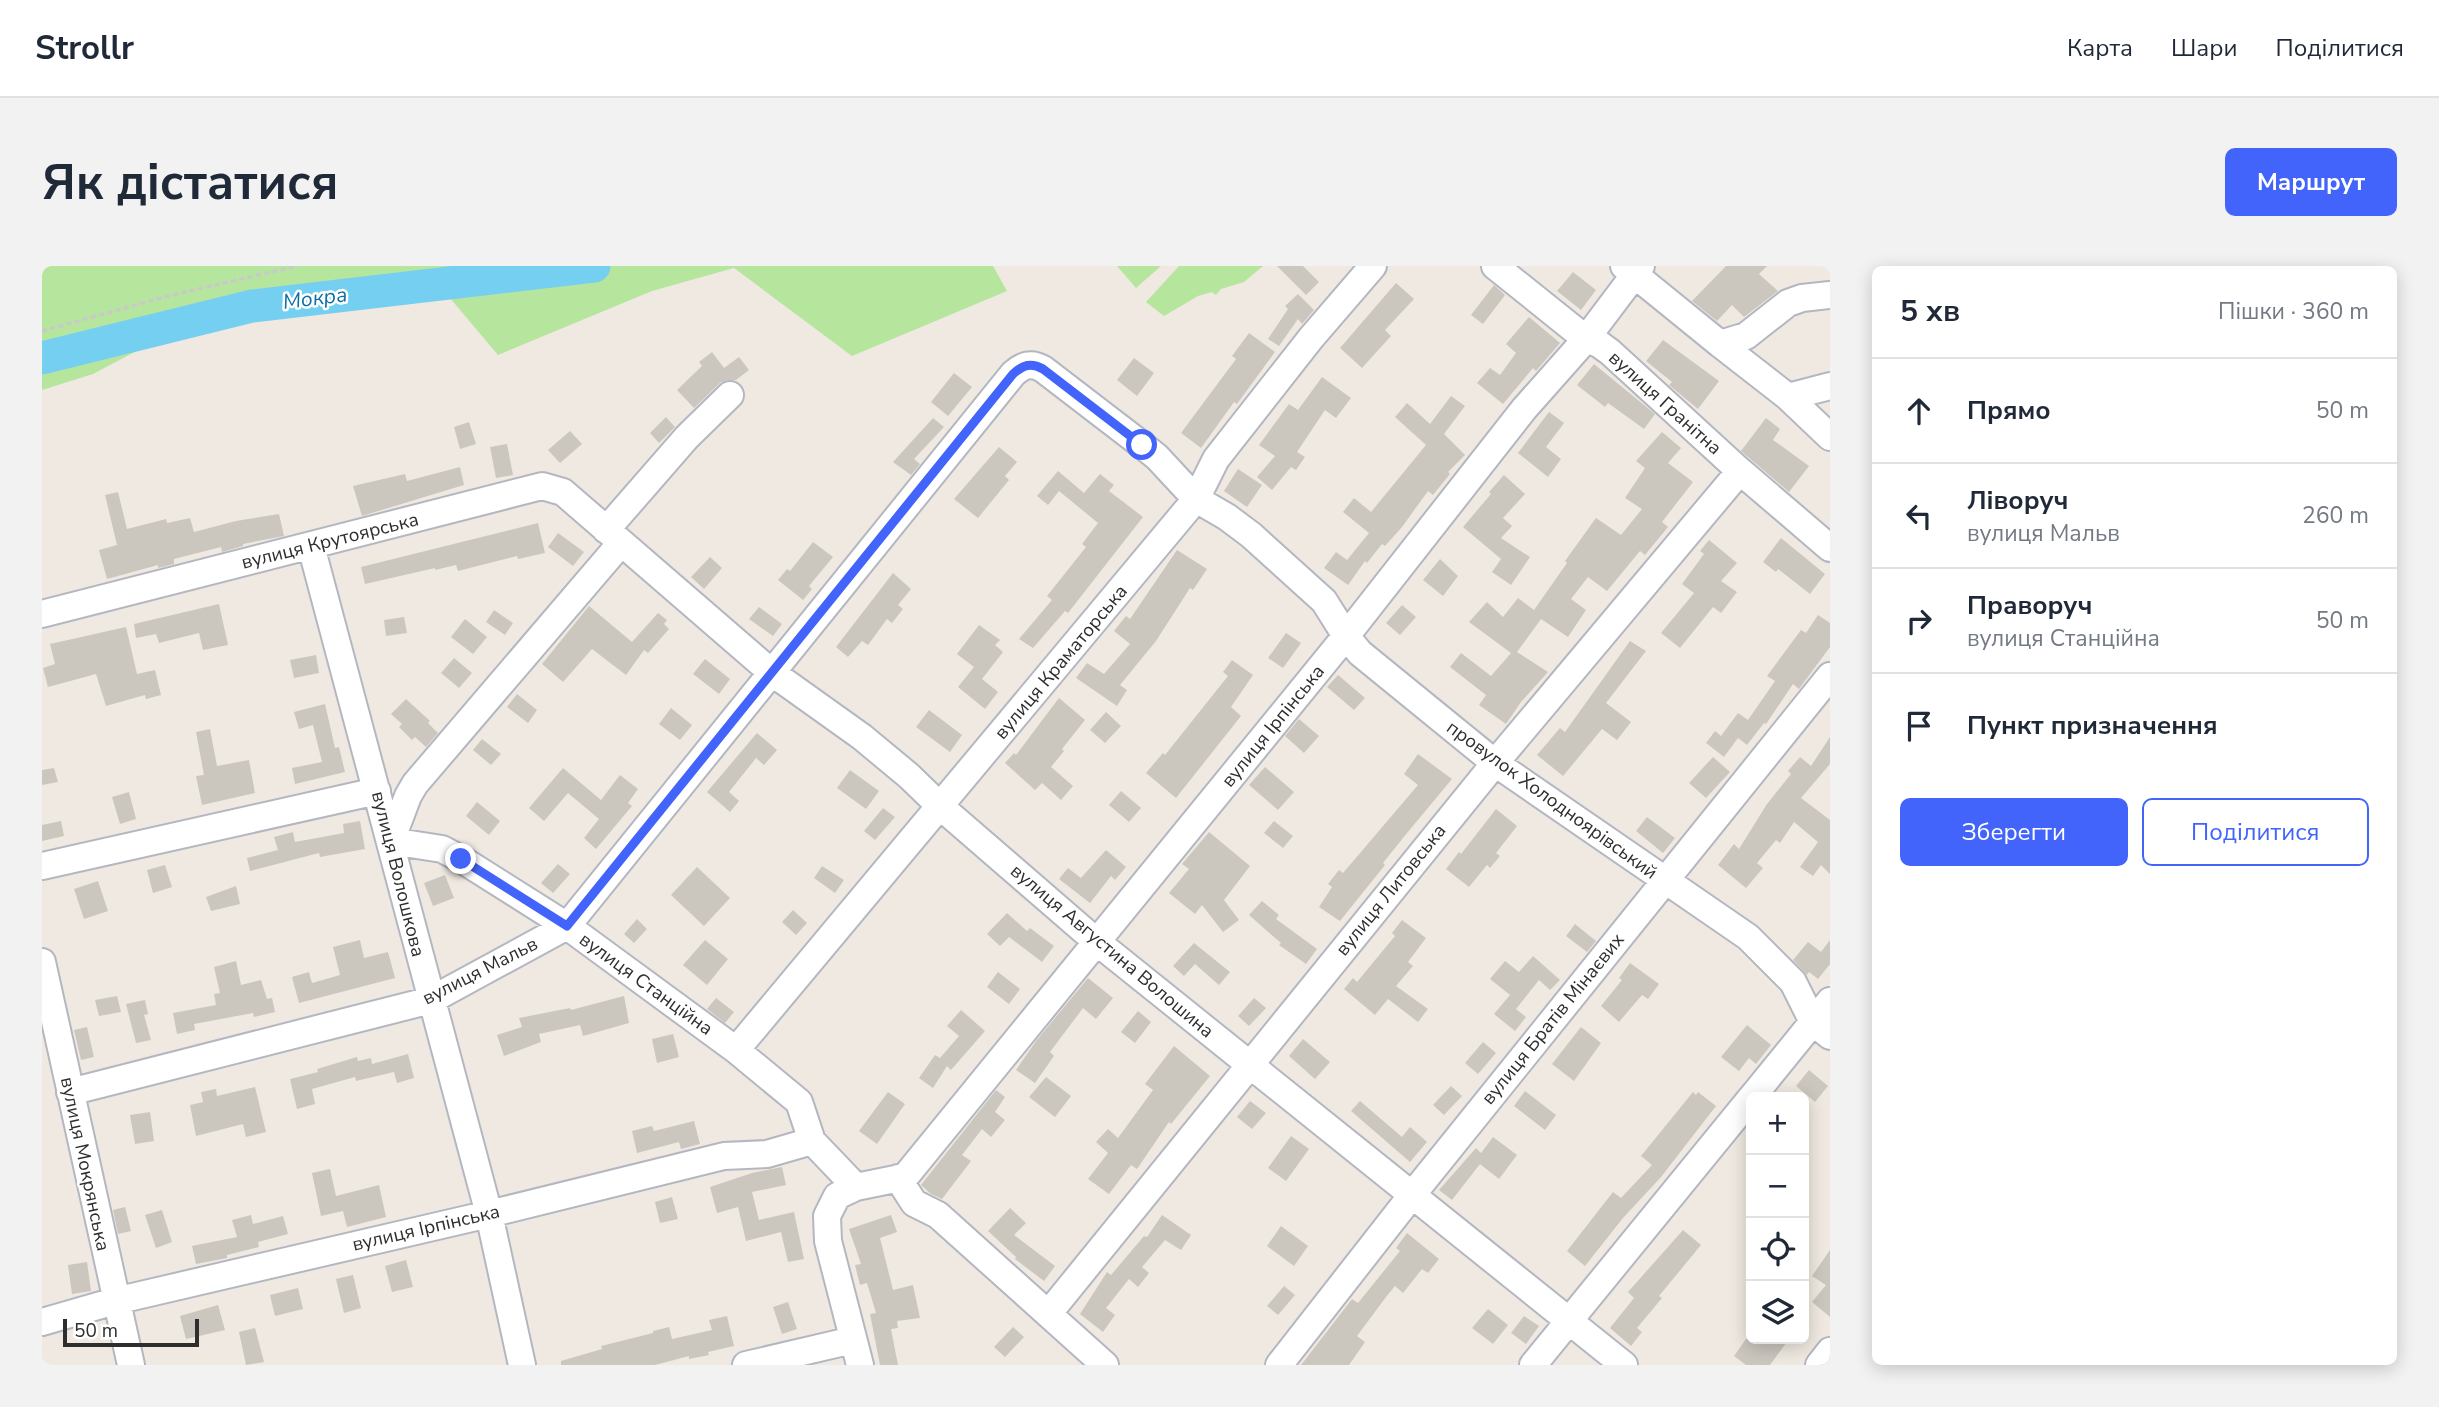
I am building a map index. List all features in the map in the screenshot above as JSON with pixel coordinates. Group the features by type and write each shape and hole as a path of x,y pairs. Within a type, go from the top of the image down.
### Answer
{"street":[{"name":"вулиця Краматорська","path":"736,1050 1196,499 1216,459 1311,338 1373,266"},
{"name":"вулиця Гранітна","path":"1495,266 1586,339 1610,352 1740,471 1830,548"},
{"name":"вулиця Ірпінська","path":"898,1178 905,1177 1346,636 1524,409 1586,339 1633,269"},
{"path":"1633,269 1720,344 1788,397 1830,437"},
{"path":"1720,344 1746,336 1788,303 1802,298 1830,295"},
{"name":"провулок Холодноярівський","path":"1013,374 1028,364 1043,369 1157,457 1196,499 1227,517 1288,566 1324,601 1360,653 1495,763 1748,937 1793,982 1822,1029"},
{"name":"вулиця Мальв","path":"69,1092 431,1000 567,926 1013,374"},
{"path":"1788,397 1830,386"},
{"path":"391,841 415,784 613,536 687,437 730,396"},
{"name":"вулиця Литовська","path":"1048,1314 1495,763 1740,471"},
{"name":"вулиця Крутоярська","path":"42,614 542,485 563,492 613,536"},
{"name":"вулиця Августина Волошина","path":"613,536 771,672 862,737 909,776 1097,942 1624,1365"},
{"name":"вулиця Волошкова","path":"311,546 489,1214 522,1365"},
{"name":"вулиця Братів Мінаєвих","path":"1279,1365 1412,1195 1830,676"},
{"path":"42,866 377,791"},
{"name":"вулиця Станційна","path":"391,841 442,849 567,926 736,1050 799,1102 812,1141 856,1187"},
{"name":"вулиця Мокрянська","path":"42,962 131,1365"},
{"path":"1757,1092 1822,1029 1830,1001"},
{"path":"1533,1365 1746,1104"},
{"name":"вулиця Ірпінська","path":"42,1322 116,1301 724,1156 767,1154 812,1141"},
{"path":"746,1365 857,1352 828,1241 827,1216 837,1196 856,1187 898,1178 914,1203 938,1215 1105,1365"},
{"path":"1819,1365 1830,1350"}],"path":[{"path":"42,331 169,296 297,266"}],"green space":[{"path":"42,266 993,266 1007,291 852,356 734,268 652,291 498,355 428,272 250,291 93,374 42,390"},
{"path":"1117,266 1161,266 1136,288"},
{"path":"1179,266 1263,266 1244,282 1221,289 1216,295 1212,292 1198,296 1164,316 1146,302"}],"building":[{"path":"1277,266 1303,266 1319,282 1306,295"},
{"path":"1726,266 1767,266 1759,274 1778,291 1744,317 1732,305 1717,321 1692,301"},
{"path":"1573,272 1596,290 1581,310 1557,291"},
{"path":"1396,283 1414,299 1385,330 1391,336 1362,368 1340,348"},
{"path":"1494,285 1505,295 1483,324 1471,315"},
{"path":"1298,294 1314,310 1302,324 1298,319 1279,346 1268,339 1288,309 1285,306"},
{"path":"1529,317 1560,343 1536,371 1533,368 1503,404 1477,383 1490,368 1500,375 1516,353 1506,344"},
{"path":"1249,333 1275,352 1201,448 1181,433 1236,359 1232,356"},
{"path":"1663,340 1719,381 1698,409 1669,385 1672,382 1646,361"},
{"path":"712,352 724,368 739,357 749,370 736,380 720,383 694,408 677,390 702,366 699,362"},
{"path":"1134,358 1154,373 1137,396 1117,380"},
{"path":"1594,364 1655,414 1644,429 1608,403 1605,407 1577,385"},
{"path":"954,373 972,387 948,416 931,402"},
{"path":"1322,377 1351,398 1336,418 1325,410 1297,452 1305,457 1296,470 1291,467 1272,490 1257,477 1275,456 1259,445 1289,404 1298,410"},
{"path":"1451,396 1465,406 1444,434 1465,455 1448,472 1450,474 1433,495 1428,491 1385,546 1382,544 1367,563 1365,561 1348,585 1324,568 1336,552 1347,560 1369,533 1343,512 1354,498 1371,512 1426,445 1395,417 1407,403 1430,424"},
{"path":"1549,412 1564,423 1546,447 1561,459 1548,477 1518,453"},
{"path":"666,417 675,427 659,443 650,433"},
{"path":"933,418 944,427 914,459 920,464 911,475 893,462"},
{"path":"1766,418 1780,429 1773,440 1809,466 1789,492 1741,451"},
{"path":"469,422 476,444 460,449 454,427"},
{"path":"570,431 582,444 560,463 548,450"},
{"path":"1662,432 1681,448 1668,463 1693,482 1662,522 1668,527 1645,555 1640,551 1607,591 1588,577 1571,599 1586,610 1568,637 1541,619 1517,652 1548,672 1521,702 1506,724 1479,705 1486,695 1450,667 1461,653 1491,676 1511,653 1469,622 1487,602 1503,617 1518,598 1534,610 1596,518 1621,535 1642,509 1625,498 1645,468 1636,461"},
{"path":"507,444 513,475 496,478 490,447"},
{"path":"999,447 1017,462 1005,476 1009,480 978,518 954,499"},
{"path":"460,467 464,485 362,516 353,486 405,474 407,481"},
{"path":"1238,469 1262,485 1247,507 1224,491"},
{"path":"1058,471 1084,493 1100,474 1114,485 1109,491 1143,517 1068,613 1065,611 1033,648 1019,639 1052,600 1047,596 1086,547 1082,544 1098,523 1059,491 1048,505 1037,496"},
{"path":"1504,475 1525,494 1503,518 1512,526 1501,538 1530,557 1511,585 1492,572 1501,559 1463,527"},
{"path":"118,492 127,529 166,519 167,523 190,518 194,532 279,514 284,536 243,544 222,552 221,547 174,559 174,564 158,568 158,565 107,579 99,550 117,545 105,495"},
{"path":"538,523 545,553 518,559 517,556 458,571 456,565 435,568 365,584 361,567"},
{"path":"558,533 584,552 573,566 548,547"},
{"path":"1781,538 1825,574 1810,594 1778,569 1776,572 1763,562"},
{"path":"1709,540 1737,563 1721,581 1737,592 1721,613 1713,607 1680,648 1661,633 1694,593 1682,584 1704,554 1700,551"},
{"path":"813,542 833,557 809,586 812,589 803,600 778,580 787,569 790,571"},
{"path":"1177,550 1207,569 1193,590 1190,588 1156,641 1120,685 1127,690 1117,706 1076,678 1087,663 1104,674 1130,644 1114,631 1126,616 1130,619"},
{"path":"710,557 722,568 704,589 691,577"},
{"path":"1440,559 1458,576 1443,596 1423,580"},
{"path":"893,573 911,589 898,605 903,609 892,623 887,619 868,645 862,641 848,657 836,647"},
{"path":"219,604 228,645 203,650 199,633 159,643 156,634 136,638 134,624"},
{"path":"1402,605 1416,617 1400,635 1386,623"},
{"path":"589,606 632,642 658,613 667,620 664,624 669,629 648,653 644,650 626,675 592,649 563,682 542,664"},
{"path":"759,607 782,624 773,636 749,619"},
{"path":"494,610 513,623 505,635 486,622"},
{"path":"1818,615 1830,623 1830,647 1799,689 1793,684 1766,724 1764,723 1747,745 1738,738 1724,757 1706,743 1715,731 1721,736 1738,713 1748,720 1775,681 1767,676 1801,630 1806,633"},
{"path":"404,617 407,633 386,636 384,620"},
{"path":"465,619 487,637 473,654 451,637"},
{"path":"979,625 1000,640 995,645 1003,652 982,679 998,692 985,709 958,687 974,667 957,654"},
{"path":"126,627 137,674 155,670 161,695 146,699 145,695 106,706 96,674 48,687 43,668 55,664 50,644"},
{"path":"1286,633 1301,643 1283,668 1268,658"},
{"path":"1630,641 1646,651 1606,703 1631,722 1617,740 1602,729 1563,776 1537,755 1560,728 1565,732"},
{"path":"316,655 319,673 294,678 290,660"},
{"path":"454,658 472,673 459,688 441,673"},
{"path":"705,659 730,679 719,694 693,674"},
{"path":"1232,660 1253,675 1231,707 1241,716 1176,798 1146,773 1163,753 1165,755 1228,676 1223,672"},
{"path":"1338,675 1365,698 1354,710 1327,687"},
{"path":"517,694 537,710 528,723 507,707"},
{"path":"1059,698 1085,720 1051,767 1073,786 1061,800 1042,783 1035,790 1005,763 1014,753 1016,755"},
{"path":"406,699 430,721 428,723 438,733 426,747 415,737 412,740 399,727 402,724 391,714"},
{"path":"325,704 335,748 339,747 345,772 295,784 292,768 322,762 313,725 299,729 294,712"},
{"path":"671,708 692,725 680,740 659,724"},
{"path":"929,710 962,735 950,752 916,727"},
{"path":"1106,712 1121,726 1105,743 1090,730"},
{"path":"1299,719 1319,736 1304,753 1285,736"},
{"path":"210,729 217,766 249,760 255,793 202,805 196,776 204,775 196,732"},
{"path":"757,733 777,750 764,765 756,758 729,792 739,801 730,812 707,792"},
{"path":"1830,737 1830,764 1801,798 1830,820 1830,874 1821,865 1813,876 1800,867 1818,842 1794,822 1780,843 1776,840 1757,863 1763,868 1746,888 1718,865 1734,844 1739,849 1767,804 1791,774 1788,771 1800,757 1811,766"},
{"path":"482,739 501,754 491,765 473,750"},
{"path":"1418,754 1452,779 1383,863 1385,865 1340,921 1319,907 1332,887 1328,884 1339,870 1343,873 1418,785 1404,774"},
{"path":"1713,757 1730,772 1706,798 1689,783"},
{"path":"1265,767 1294,792 1278,810 1249,785"},
{"path":"54,768 58,782 42,785 42,770"},
{"path":"563,768 601,800 620,775 638,789 628,803 632,806 596,849 584,838 599,819 568,793 544,821 529,808"},
{"path":"850,770 879,791 866,809 837,788"},
{"path":"1121,791 1141,808 1129,822 1109,805"},
{"path":"129,792 136,819 120,824 112,797"},
{"path":"477,802 500,821 489,835 466,816"},
{"path":"883,808 895,817 875,840 864,831"},
{"path":"1496,809 1517,826 1496,853 1500,856 1490,868 1487,865 1469,887 1446,869"},
{"path":"1647,817 1675,838 1663,853 1636,831"},
{"path":"61,821 64,836 42,841 42,825"},
{"path":"360,821 365,849 320,857 319,853 250,871 247,858 278,850 274,837 293,832 295,842 344,833 343,824"},
{"path":"1274,821 1293,836 1283,848 1264,833"},
{"path":"1209,832 1250,866 1224,900 1239,920 1223,932 1202,905 1195,914 1169,893 1189,869 1182,864"},
{"path":"1106,850 1126,867 1115,880 1111,876 1090,903 1059,879 1068,868 1081,878"},
{"path":"558,864 570,874 553,893 541,883"},
{"path":"165,865 172,887 153,893 147,870"},
{"path":"822,866 844,880 835,893 814,878"},
{"path":"697,867 730,898 704,926 671,895"},
{"path":"445,875 454,898 433,906 424,883"},
{"path":"98,881 108,911 84,919 74,889"},
{"path":"236,886 240,904 211,911 206,897"},
{"path":"1262,901 1279,915 1276,919 1317,949 1306,964 1279,945 1281,943 1249,915"},
{"path":"793,910 807,923 796,935 782,922"},
{"path":"1007,913 1027,931 1030,928 1054,946 1042,962 1009,937 1000,946 987,934"},
{"path":"637,919 647,929 634,943 624,934"},
{"path":"1402,920 1426,938 1408,962 1413,966 1396,986 1428,1009 1418,1022 1388,999 1375,1015 1344,989 1353,978 1357,982 1395,936 1392,933"},
{"path":"1575,924 1596,941 1587,952 1566,936"},
{"path":"360,940 364,958 388,952 395,978 299,1003 292,977 309,972 312,983 340,975 333,947"},
{"path":"705,940 728,959 707,985 683,965"},
{"path":"1830,940 1830,964 1818,979 1809,972 1807,975 1793,960 1808,942 1821,952"},
{"path":"1194,943 1230,972 1219,985 1195,964 1184,976 1173,966"},
{"path":"1533,956 1560,980 1550,990 1539,980 1516,1009 1526,1017 1515,1031 1494,1014 1510,995 1490,979 1505,961 1519,972"},
{"path":"236,961 241,985 261,980 267,999 272,998 275,1012 254,1017 253,1013 194,1024 195,1030 177,1034 173,1013 216,1005 214,994 220,993 214,967"},
{"path":"1630,963 1659,984 1648,999 1642,995 1619,1022 1601,1006 1622,980 1619,978"},
{"path":"998,972 1020,989 1009,1004 987,987"},
{"path":"1088,978 1113,998 1096,1019 1083,1008 1050,1052 1054,1056 1035,1083 1016,1070 1036,1041"},
{"path":"117,996 121,1012 99,1016 95,1000"},
{"path":"624,996 629,1023 583,1036 580,1025 539,1034 541,1042 504,1056 497,1035 522,1027 519,1018 570,1008 571,1010"},
{"path":"716,998 734,1012 725,1023 707,1009"},
{"path":"1254,998 1266,1008 1249,1026 1238,1016"},
{"path":"145,1000 148,1014 144,1015 151,1040 136,1043 126,1004"},
{"path":"961,1010 985,1031 951,1070 947,1066 933,1088 919,1078 935,1055 940,1058 959,1036 947,1026"},
{"path":"1138,1011 1151,1022 1135,1043 1121,1032"},
{"path":"1747,1025 1771,1045 1756,1064 1749,1058 1739,1071 1721,1057"},
{"path":"87,1027 94,1057 81,1060 74,1030"},
{"path":"1581,1027 1601,1043 1574,1081 1552,1064"},
{"path":"673,1034 679,1057 657,1063 652,1039"},
{"path":"1303,1039 1330,1062 1315,1079 1289,1056"},
{"path":"1483,1042 1496,1053 1478,1074 1465,1063"},
{"path":"1174,1046 1210,1076 1171,1124 1169,1122 1137,1169 1131,1165 1109,1194 1088,1179 1108,1153 1096,1142 1108,1129 1118,1138 1153,1090 1145,1084"},
{"path":"408,1054 414,1078 397,1083 394,1072 356,1081 355,1077 312,1089 315,1104 297,1109 290,1079 357,1057 358,1061 371,1058 372,1064"},
{"path":"1809,1070 1828,1086 1815,1102 1809,1097 1809,1092 1803,1092 1796,1086"},
{"path":"1046,1077 1071,1096 1055,1117 1029,1097"},
{"path":"1451,1086 1462,1096 1444,1115 1433,1105"},
{"path":"255,1087 266,1132 246,1137 243,1124 196,1136 190,1105 203,1102 201,1092 216,1089 217,1096"},
{"path":"996,1090 1005,1097 995,1112 1005,1120 991,1137 982,1129 962,1155 971,1161 942,1199 931,1194 921,1185"},
{"path":"1525,1091 1556,1115 1545,1130 1514,1106"},
{"path":"888,1092 905,1104 877,1144 859,1131"},
{"path":"1693,1092 1696,1095 1698,1092 1716,1106 1661,1177 1623,1218 1585,1266 1567,1251 1613,1192 1621,1198 1652,1165 1641,1156"},
{"path":"1250,1101 1266,1113 1252,1129 1237,1117"},
{"path":"1360,1101 1402,1137 1410,1127 1427,1142 1410,1162 1351,1111"},
{"path":"150,1112 154,1141 135,1144 130,1115"},
{"path":"694,1121 700,1144 681,1149 679,1142 637,1153 632,1131 652,1126 654,1131"},
{"path":"1291,1136 1309,1149 1286,1181 1268,1168"},
{"path":"1493,1137 1517,1155 1499,1179 1480,1164 1452,1200 1439,1190 1476,1148 1481,1153"},
{"path":"782,1167 786,1185 752,1192 759,1220 794,1212 804,1259 788,1262 781,1232 746,1241 738,1207 717,1213 710,1187 752,1173"},
{"path":"330,1169 336,1196 379,1185 386,1217 347,1227 343,1211 321,1216 312,1173"},
{"path":"672,1197 678,1219 660,1223 655,1202"},
{"path":"125,1207 131,1231 118,1234 113,1210"},
{"path":"1010,1208 1026,1223 1014,1235 1055,1266 1044,1281 1015,1259 1016,1257 988,1231"},
{"path":"162,1210 172,1242 156,1248 145,1215"},
{"path":"251,1215 253,1224 283,1216 288,1234 258,1242 259,1247 227,1255 227,1258 196,1264 192,1246 237,1237 232,1220"},
{"path":"891,1215 897,1232 880,1238 893,1290 913,1285 920,1318 897,1321 898,1328 891,1329 898,1365 880,1365 870,1314 876,1313 867,1283 860,1285 855,1265 861,1264 849,1229"},
{"path":"1162,1215 1191,1235 1181,1250 1165,1240 1142,1267 1149,1273 1138,1287 1129,1279 1106,1308 1115,1315 1103,1332 1080,1314 1107,1272 1111,1275 1144,1236 1147,1237"},
{"path":"1281,1226 1308,1246 1294,1266 1267,1246"},
{"path":"1683,1230 1701,1245 1659,1296 1662,1298 1637,1328 1642,1332 1631,1346 1610,1328 1634,1298 1628,1292"},
{"path":"1407,1233 1439,1259 1428,1273 1422,1269 1403,1293 1395,1286 1357,1336 1365,1342 1349,1365 1301,1365 1352,1299 1358,1303 1400,1251 1396,1248"},
{"path":"1830,1250 1830,1317 1812,1302 1826,1285 1812,1276"},
{"path":"406,1260 413,1287 392,1292 385,1266"},
{"path":"87,1262 91,1291 72,1294 68,1265"},
{"path":"353,1275 361,1308 344,1313 336,1279"},
{"path":"1284,1286 1295,1295 1278,1315 1267,1306"},
{"path":"298,1288 303,1309 275,1316 270,1295"},
{"path":"788,1302 797,1329 782,1334 773,1307"},
{"path":"218,1305 225,1330 186,1339 180,1316"},
{"path":"1488,1309 1508,1325 1493,1344 1472,1328"},
{"path":"727,1316 734,1346 708,1352 709,1355 689,1359 689,1356 655,1365 561,1365 561,1361 602,1349 601,1346 669,1327 672,1339 712,1330 709,1320"},
{"path":"1524,1316 1539,1326 1526,1344 1511,1333"},
{"path":"1013,1327 1024,1337 1005,1357 994,1347"},
{"path":"255,1328 264,1362 246,1365 239,1332"},
{"path":"1746,1339 1746,1344 1785,1344 1770,1365 1746,1365 1734,1356"}],"waterway":[{"name":"Мокра","path":"42,358 252,306 594,266"}],"route":[{"path":"461,859 567,926 1021,367 1028,364 1043,369 1142,445"}]}
